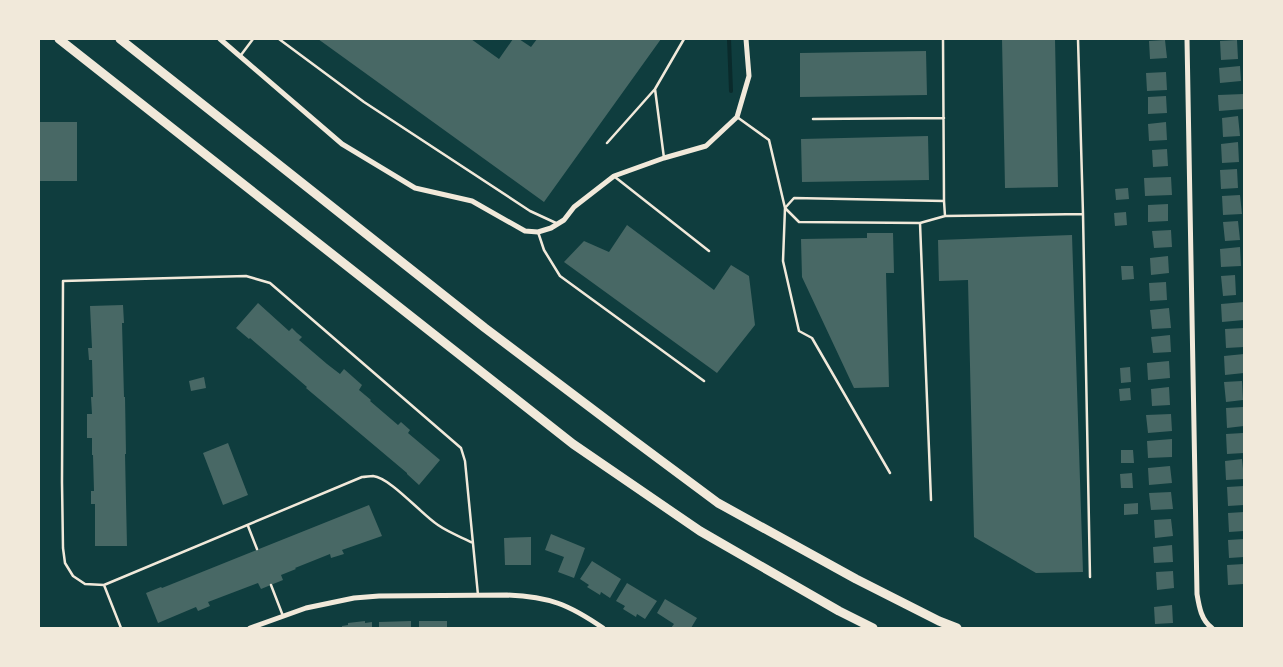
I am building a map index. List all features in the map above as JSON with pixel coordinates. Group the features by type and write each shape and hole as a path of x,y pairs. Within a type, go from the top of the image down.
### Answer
{"highway":[{"path":"58,39 572,444 700,531 839,611 873,628"},
{"path":"120,39 493,334 718,503 856,579 957,628"}],"street":[{"path":"220,39 342,144 415,188 472,201 525,231 538,232 564,220 574,207 614,176 664,158 706,146 737,117 749,76 746,39"},
{"path":"1187,39 1197,594 1200,611 1210,627"},
{"path":"250,628 306,608 354,598 478,595 544,598 573,610 603,628"}],"lane":[{"path":"240,56 253,39"},
{"path":"279,39 364,102 530,210 558,224"},
{"path":"607,143 655,89 684,39"},
{"path":"943,39 945,216"},
{"path":"1078,39 1090,577"},
{"path":"655,89 664,158"},
{"path":"737,117 769,140 784,208 783,261 799,330 812,338 890,473"},
{"path":"813,119 944,118"},
{"path":"614,176 708,251"},
{"path":"784,208 794,198 944,201"},
{"path":"784,208 799,222 920,223 945,216 1083,214"},
{"path":"920,223 931,500"},
{"path":"538,232 544,250 560,276 704,382"},
{"path":"473,542 439,526 384,479 373,476 362,477 104,585 85,584 73,576 66,563 63,548 63,281 246,276 270,283 461,448 465,461 473,542 478,595"},
{"path":"248,526 257,549"},
{"path":"104,585 121,628"},
{"path":"271,585 283,616"}],"building":[{"path":"318,39 471,39 499,59 513,39 519,39 531,47 537,39 661,39 544,202"},
{"path":"1002,39 1055,39 1058,187 1005,188"},
{"path":"1165,40 1167,58 1150,59 1149,41"},
{"path":"1237,40 1238,59 1221,60 1220,41"},
{"path":"926,51 927,95 800,97 800,53"},
{"path":"1240,66 1241,81 1220,83 1219,68"},
{"path":"1166,72 1167,90 1147,91 1146,73"},
{"path":"1244,94 1244,109 1219,111 1218,95"},
{"path":"1166,96 1167,113 1148,114 1148,97"},
{"path":"1238,116 1240,136 1223,137 1222,118"},
{"path":"39,122 77,122 77,181 39,181"},
{"path":"1166,122 1167,140 1149,141 1148,124"},
{"path":"928,136 929,180 802,182 801,139"},
{"path":"1238,142 1239,162 1222,163 1221,144"},
{"path":"1167,149 1168,166 1153,167 1152,150"},
{"path":"1237,169 1238,188 1221,189 1220,170"},
{"path":"1171,177 1172,195 1145,196 1144,178"},
{"path":"1128,188 1129,199 1116,200 1115,189"},
{"path":"1240,195 1242,214 1223,215 1222,196"},
{"path":"1168,204 1168,221 1148,222 1148,205"},
{"path":"1126,212 1127,225 1115,226 1114,213"},
{"path":"1238,221 1240,240 1225,241 1223,222"},
{"path":"627,225 714,290 731,265 749,276 755,325 717,373 564,262 584,241 609,252"},
{"path":"1171,230 1172,247 1154,248 1152,231"},
{"path":"867,233 893,233 894,273 886,273 889,387 854,388 802,277 801,239 867,238"},
{"path":"1072,235 1083,572 1036,573 974,537 968,280 939,281 938,240"},
{"path":"1240,247 1241,266 1221,267 1220,249"},
{"path":"1168,256 1169,273 1151,275 1150,258"},
{"path":"1121,266 1133,266 1134,279 1122,280"},
{"path":"1235,275 1236,295 1223,296 1221,276"},
{"path":"1166,282 1167,300 1150,301 1149,283"},
{"path":"1244,302 1244,320 1222,322 1221,304"},
{"path":"258,303 289,331 292,328 302,337 299,340 340,374 344,369 362,385 359,390 370,401 398,425 401,422 410,430 408,433 440,460 419,485 250,338 236,328"},
{"path":"123,305 127,546 95,546 95,504 91,504 91,491 94,491 92,438 87,438 87,414 92,414 91,397 93,397 92,360 89,360 88,348 92,348 90,306"},
{"path":"1169,308 1171,328 1152,329 1150,310"},
{"path":"1244,328 1244,347 1226,348 1225,329"},
{"path":"1170,335 1171,352 1153,353 1151,337"},
{"path":"1244,354 1244,373 1225,375 1224,356"},
{"path":"1169,361 1170,378 1148,380 1147,363"},
{"path":"1130,367 1131,382 1121,383 1120,368"},
{"path":"204,377 206,388 191,391 189,381"},
{"path":"1242,381 1243,400 1226,402 1224,382"},
{"path":"1169,387 1170,405 1152,406 1151,389"},
{"path":"1130,388 1131,400 1120,401 1119,389"},
{"path":"1243,407 1244,426 1227,428 1226,408"},
{"path":"1171,414 1172,431 1148,433 1146,415"},
{"path":"1243,433 1244,453 1227,454 1226,434"},
{"path":"1172,439 1172,457 1148,458 1147,441"},
{"path":"228,443 248,495 223,505 203,453"},
{"path":"1121,450 1133,450 1134,463 1121,463"},
{"path":"1242,459 1244,479 1226,480 1225,461"},
{"path":"1170,466 1172,483 1149,485 1148,468"},
{"path":"1132,473 1133,488 1121,488 1120,474"},
{"path":"1244,486 1244,505 1228,506 1227,487"},
{"path":"1171,492 1173,509 1151,510 1149,493"},
{"path":"1138,503 1138,514 1124,515 1124,504"},
{"path":"369,505 382,536 342,550 344,554 331,558 330,554 295,568 281,575 283,580 261,589 258,583 208,602 210,606 198,611 196,607 158,623 146,593"},
{"path":"1244,512 1244,531 1229,532 1228,513"},
{"path":"1171,519 1173,536 1155,538 1154,520"},
{"path":"551,534 585,548 574,578 558,572 564,557 545,550"},
{"path":"531,537 531,565 505,565 504,538"},
{"path":"1244,539 1244,557 1229,558 1228,540"},
{"path":"1172,545 1173,562 1154,563 1153,547"},
{"path":"592,561 621,579 610,598 601,592 600,595 587,587 589,585 580,579"},
{"path":"1244,564 1244,584 1228,585 1227,565"},
{"path":"1173,571 1174,588 1157,590 1156,572"},
{"path":"627,583 657,601 645,619 637,614 636,617 623,609 625,606 616,601"},
{"path":"665,599 697,618 691,628 671,628 674,624 657,613"},
{"path":"1172,605 1173,623 1155,624 1154,607"},
{"path":"365,621 365,623 372,622 372,628 342,628 342,626 348,625 348,623"},
{"path":"411,621 411,628 379,628 379,622"},
{"path":"419,621 447,621 447,628 419,628"}],"waterway":[{"path":"729,39 731,91"}]}
